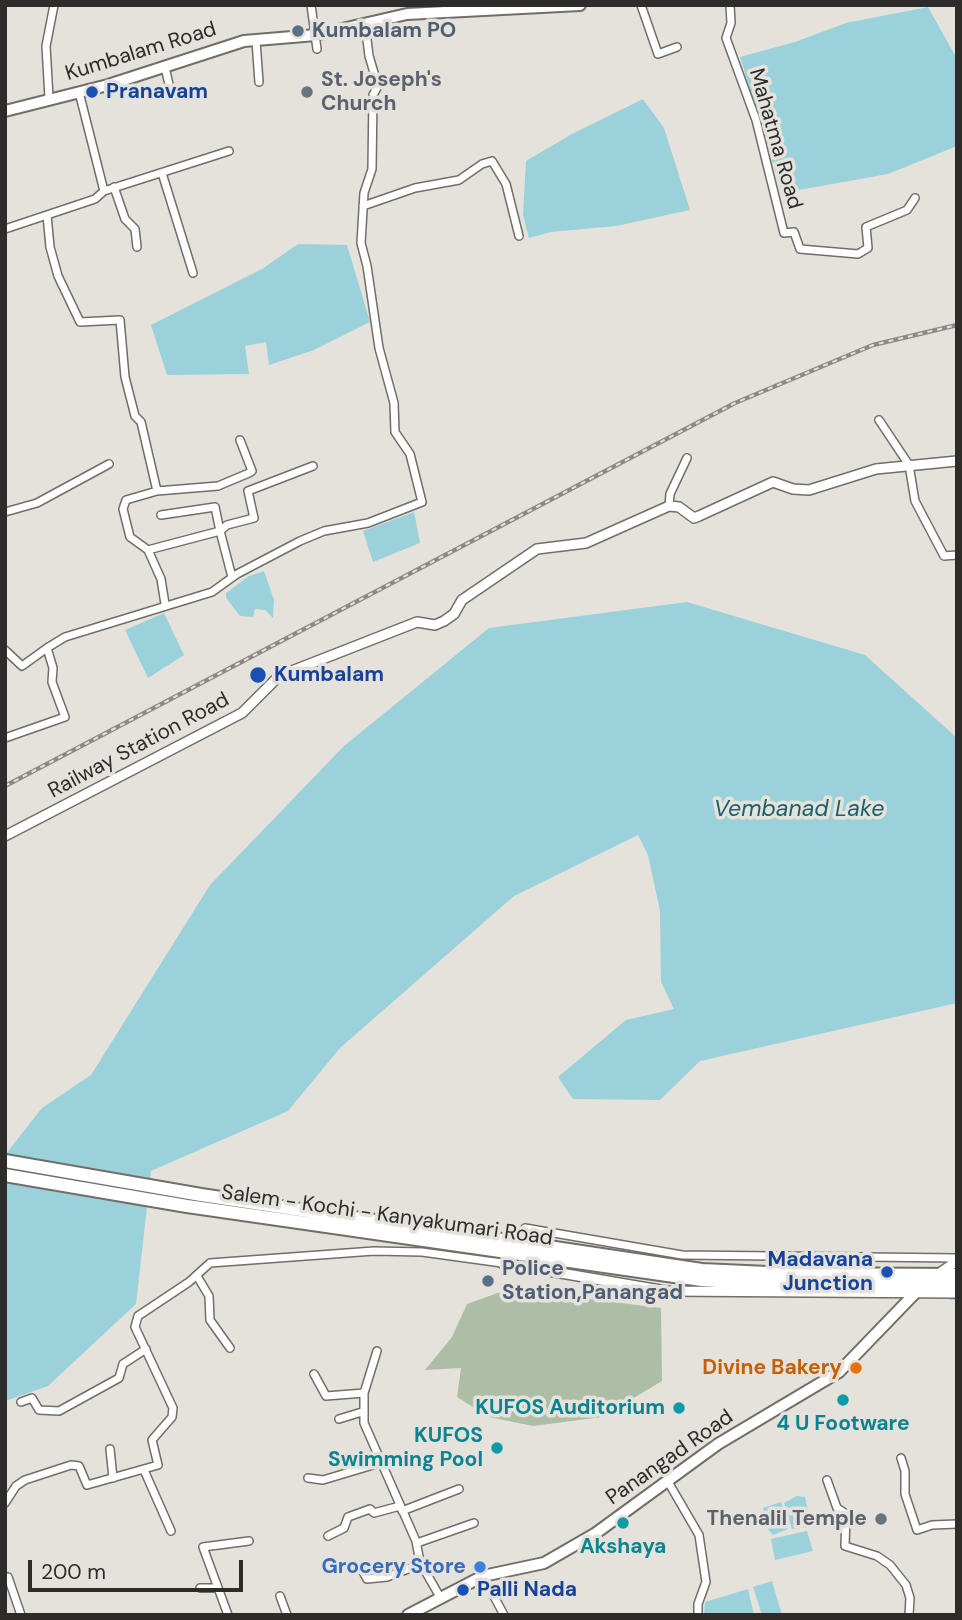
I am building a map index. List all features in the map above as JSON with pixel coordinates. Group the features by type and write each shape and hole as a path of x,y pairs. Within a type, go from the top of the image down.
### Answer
{"highway":[{"name":"Salem - Kochi - Kanyakumari Road","path":"5,1161 201,1195 702,1270 790,1274 957,1275"},
{"name":"Salem - Kochi - Kanyakumari Road","path":"5,1175 187,1206 702,1280 918,1289 957,1285"},
{"path":"918,1289 937,1275"}],"main road":[{"name":"Kumbalam Road","path":"5,111 165,67 244,41 316,35 365,23 458,9 522,10 580,5"},
{"name":"Panangad Road","path":"408,1615 483,1576 544,1563 596,1533 718,1444 839,1372 918,1289"}],"street":[{"path":"49,99 46,46 54,5"},
{"path":"311,5 317,50"},
{"path":"641,5 659,54 677,47"},
{"name":"Mahatma Road","path":"730,5 731,23 726,38 756,120 785,233 794,232 800,249 858,254 868,248 866,227 907,210 915,198"},
{"path":"5,650 22,666 65,637 165,604 212,592 300,541 324,531 368,523 422,502 410,454 395,432 394,403 379,348 374,308 360,243 363,206 372,169 373,95 378,86 369,56 365,23"},
{"path":"256,41 259,82"},
{"path":"165,67 172,93"},
{"path":"79,92 104,191"},
{"path":"5,229 95,199 114,187 229,151"},
{"path":"363,206 415,188 459,180 482,164 492,161 506,184 519,236"},
{"path":"162,173 193,273"},
{"path":"114,187 125,219 135,229 138,247"},
{"path":"47,215 50,247 58,276 80,322 120,320 130,398 135,416 141,422 157,491"},
{"path":"879,420 909,465 915,500 944,555 957,555"},
{"path":"165,604 161,579 148,550 130,537 123,509 126,500 157,491 218,486 249,473 252,471 240,440"},
{"path":"687,458 670,494 669,506 679,507 694,517 773,482 793,489 809,489 876,469 957,461"},
{"path":"5,512 37,503 109,464"},
{"path":"148,550 220,531 227,525 254,518 248,491 313,466"},
{"name":"Railway Station Road","path":"5,836 242,713 279,676 417,622 435,625 454,614 462,600 537,549 586,543 669,506"},
{"path":"161,515 215,507 232,578"},
{"path":"5,738 30,727 62,721 65,717 51,682 53,668 47,648"},
{"path":"525,1228 682,1255 957,1259"},
{"path":"5,1503 16,1486 24,1480 71,1465 79,1466 87,1485 144,1470 159,1462 152,1440 172,1417 173,1408 135,1326 138,1316 197,1276 210,1263 374,1251 422,1252 666,1292 918,1289 957,1293"},
{"path":"937,1275 957,1259"},
{"path":"197,1276 209,1296 210,1320 230,1348"},
{"path":"21,1402 33,1398 39,1410 59,1411 119,1378 123,1364 146,1349"},
{"path":"377,1351 364,1393 362,1412 416,1543 421,1564 440,1597"},
{"path":"314,1374 326,1396 364,1393"},
{"path":"339,1419 362,1412"},
{"path":"110,1449 113,1478"},
{"path":"901,1458 905,1471 905,1494 917,1531 932,1525 957,1524"},
{"path":"308,1478 323,1480 383,1462"},
{"path":"144,1470 171,1531"},
{"path":"667,1480 699,1535 706,1582 698,1604 698,1615"},
{"path":"827,1480 837,1508 846,1514 845,1546 877,1556 890,1565 906,1585 910,1598 909,1615"},
{"path":"328,1536 344,1528 348,1517 370,1509 374,1513 401,1509 459,1489"},
{"path":"416,1543 474,1523"},
{"path":"228,1615 203,1547 249,1541"},
{"path":"361,1568 367,1579 387,1577 421,1564"},
{"path":"483,1576 504,1615"},
{"path":"5,1578 8,1577 20,1615"},
{"path":"201,1588 218,1588"},
{"path":"280,1596 286,1615"}],"green space":[{"path":"509,1289 661,1308 662,1381 602,1417 533,1426 489,1417 457,1397 461,1368 425,1370 452,1337 467,1304"}],"water":[{"path":"928,7 957,59 957,146 888,174 782,193 740,57 795,42 846,23"},
{"path":"643,99 664,128 690,210 616,226 551,232 529,238 523,215 526,161 572,134"},
{"path":"298,244 347,245 370,322 314,350 269,365 266,342 245,346 249,374 167,375 151,325 262,269"},
{"path":"414,512 420,543 373,562 363,531"},
{"path":"264,571 274,600 273,618 265,610 255,609 253,617 240,616 226,598 226,593 249,576"},
{"name":"Vembanad Lake","path":"687,602 865,655 957,738 957,1003 700,1061 660,1100 573,1099 558,1077 626,1020 674,1009 661,982 660,911 648,855 638,835 514,896 340,1048 288,1111 151,1171 136,1304 48,1386 5,1401 5,1155 42,1108 91,1075 210,885 344,746 489,628"},
{"path":"164,613 184,655 148,678 125,630"},
{"path":"797,1496 805,1497 811,1524 808,1527 792,1529 784,1503"},
{"path":"781,1502 788,1529 773,1535 767,1528 763,1508"},
{"path":"807,1531 813,1551 775,1560 771,1539"},
{"path":"772,1581 782,1615 762,1615 753,1587"},
{"path":"748,1589 754,1615 704,1615 705,1602"}],"waterway":[{"path":"950,1299 957,1299"}],"railway":[{"path":"5,786 735,403 873,345 957,325"}],"place":[{"name":"Kumbalam PO","path":"298,31"},
{"name":"Pranavam","path":"92,92"},
{"name":"St. Joseph's Church","path":"307,92"},
{"name":"Kumbalam","path":"258,675"},
{"name":"Madavana Junction","path":"887,1272"},
{"name":"Police Station,Panangad","path":"488,1281"},
{"name":"Divine Bakery","path":"856,1368"},
{"name":"4 U Footware","path":"843,1400"},
{"name":"KUFOS Auditorium","path":"679,1408"},
{"name":"KUFOS Swimming Pool","path":"497,1448"},
{"name":"Thenalil Temple","path":"881,1519"},
{"name":"Akshaya","path":"623,1523"},
{"name":"Grocery Store","path":"480,1567"},
{"name":"Palli Nada","path":"463,1590"}]}
